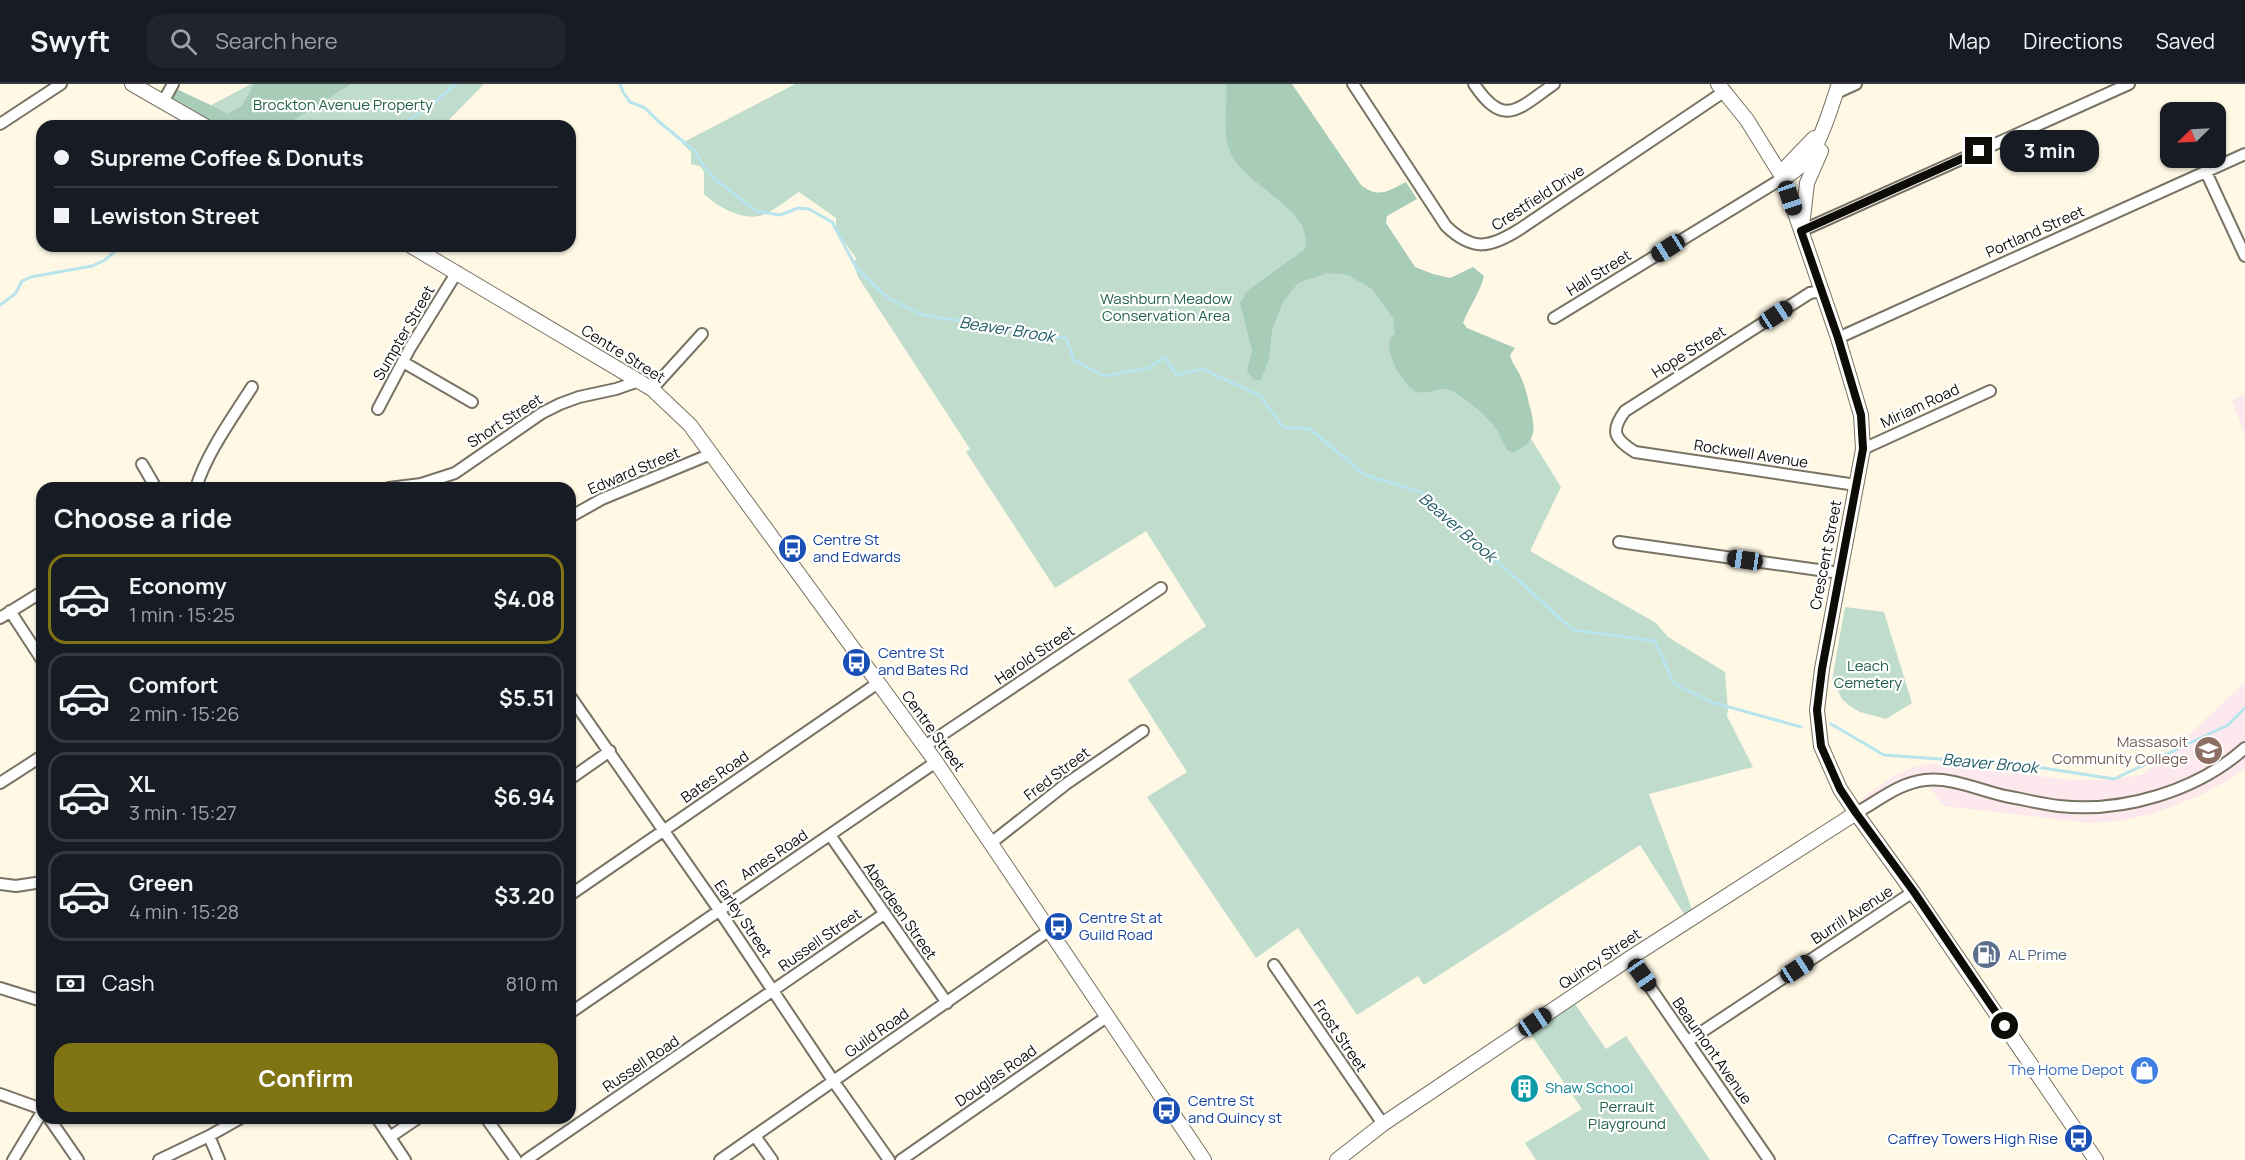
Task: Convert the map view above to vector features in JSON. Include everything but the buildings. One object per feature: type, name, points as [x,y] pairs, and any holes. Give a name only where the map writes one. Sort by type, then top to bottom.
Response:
[{"type":"main road","points":[[132,84],[194,120]]},
{"type":"main road","name":"Crescent Street","points":[[1721,88],[1757,134],[1783,178],[1838,338],[1861,415],[1863,449],[1822,669],[1817,710],[1821,746],[1831,772],[1856,813],[1914,892],[2096,1160]]},
{"type":"main road","points":[[1783,178],[1806,161],[1817,146],[1837,88]]},
{"type":"main road","points":[[1801,231],[1806,190],[1825,140],[1825,122]]},
{"type":"main road","name":"Centre Street","points":[[421,252],[652,389],[690,425],[925,746],[1204,1160]]},
{"type":"main road","name":"Quincy Street","points":[[1337,1160],[1383,1124],[1630,958],[1856,813]]},
{"type":"street","points":[[0,124],[62,84]]},
{"type":"street","points":[[163,102],[173,84]]},
{"type":"street","name":"Crestfield Drive","points":[[1353,84],[1446,226],[1464,240],[1483,245],[1495,244],[1520,230],[1721,88]]},
{"type":"street","points":[[1474,84],[1485,102],[1501,111],[1518,108],[1554,84]]},
{"type":"street","points":[[1837,88],[1856,84]]},
{"type":"street","points":[[1801,231],[2128,84]]},
{"type":"street","name":"Portland Street","points":[[1838,338],[2245,154]]},
{"type":"street","points":[[2206,172],[2245,256]]},
{"type":"street","name":"Hall Street","points":[[1554,318],[1783,178]]},
{"type":"street","name":"Sumpter Street","points":[[378,409],[456,272]]},
{"type":"street","name":"Hope Street","points":[[1642,453],[1635,452],[1621,443],[1616,433],[1616,423],[1625,411],[1810,293],[1822,291]]},
{"type":"street","points":[[652,389],[702,334]]},
{"type":"street","points":[[403,362],[472,402]]},
{"type":"street","name":"Short Street","points":[[427,482],[455,473],[543,413],[560,404],[579,396],[616,389],[639,381]]},
{"type":"street","points":[[198,482],[218,442],[252,387]]},
{"type":"street","name":"Miriam Road","points":[[1863,449],[1990,391]]},
{"type":"street","name":"Rockwell Avenue","points":[[1642,453],[1857,485]]},
{"type":"street","name":"Edward Street","points":[[576,514],[602,499],[711,454]]},
{"type":"street","points":[[142,464],[152,482]]},
{"type":"street","points":[[1619,542],[1840,573]]},
{"type":"street","name":"Harold Street","points":[[925,746],[1161,588]]},
{"type":"street","points":[[0,618],[36,596]]},
{"type":"street","points":[[10,611],[36,651]]},
{"type":"street","name":"Bates Road","points":[[576,891],[878,683]]},
{"type":"street","name":"Earley Street","points":[[576,704],[888,1160]]},
{"type":"street","name":"Fred Street","points":[[991,843],[1066,784],[1143,731]]},
{"type":"street","points":[[1856,813],[1899,788],[1914,781],[1928,779],[1947,781],[1996,794],[2059,806],[2085,807],[2128,803],[2170,791],[2196,780],[2223,765],[2245,748]]},
{"type":"street","points":[[576,775],[610,751]]},
{"type":"street","points":[[2,778],[36,759]]},
{"type":"street","name":"Ames Road","points":[[576,1009],[936,762]]},
{"type":"street","name":"Aberdeen Street","points":[[830,836],[946,1003]]},
{"type":"street","points":[[0,884],[16,886],[36,883]]},
{"type":"street","name":"Burrill Avenue","points":[[1688,1041],[1914,892]]},
{"type":"street","name":"Russell Street","points":[[773,992],[884,914]]},
{"type":"street","name":"Guild Road","points":[[720,1160],[1050,930]]},
{"type":"street","name":"Beaumont Avenue","points":[[1630,958],[1769,1160]]},
{"type":"street","name":"Frost Street","points":[[1274,965],[1383,1124]]},
{"type":"street","points":[[0,988],[36,999]]},
{"type":"street","name":"Russell Road","points":[[526,1160],[773,992]]},
{"type":"street","name":"Douglas Road","points":[[901,1160],[1108,1016]]},
{"type":"street","points":[[0,1094],[36,1108]]},
{"type":"street","points":[[13,1160],[36,1120]]},
{"type":"street","points":[[53,1124],[78,1160]]},
{"type":"street","points":[[159,1160],[230,1124]]},
{"type":"street","points":[[381,1124],[405,1160]]},
{"type":"street","points":[[390,1137],[409,1124]]},
{"type":"street","points":[[490,1124],[516,1160]]},
{"type":"street","points":[[209,1136],[219,1160]]},
{"type":"street","points":[[755,1136],[772,1160]]},
{"type":"shaded area","points":[[2245,394],[2245,435],[2232,400]]},
{"type":"shaded area","name":"Massasoit Community College","points":[[2245,682],[2245,768],[2199,796],[2152,814],[2119,821],[2089,823],[1944,806],[1927,784],[1917,785],[1891,797],[1871,812],[1862,798],[1894,776],[1914,767],[1928,764],[2073,780],[2107,780],[2141,775],[2171,755],[2176,747]]},
{"type":"green space","name":"Brockton Avenue Property","points":[[251,84],[484,84],[449,120],[218,120],[202,110]]},
{"type":"green space","points":[[254,84],[351,84],[294,120],[210,120],[172,98],[177,89],[227,114],[242,106]]},
{"type":"green space","name":"Washburn Meadow Conservation Area","points":[[795,84],[1287,84],[1515,413],[1561,487],[1530,551],[1656,623],[1668,637],[1725,672],[1727,716],[1753,767],[1649,794],[1692,909],[1684,914],[1640,845],[1424,985],[1418,976],[1357,1015],[1298,928],[1256,958],[1147,797],[1187,772],[1128,680],[1206,626],[1146,531],[1055,588],[966,452],[970,449],[858,277],[854,266],[856,258],[836,230],[836,218],[799,192],[768,213],[752,217],[729,211],[704,194],[704,172],[700,166],[691,164],[691,152],[682,143]]},
{"type":"green space","points":[[1226,84],[1292,84],[1361,185],[1378,193],[1389,191],[1406,182],[1417,199],[1387,216],[1386,223],[1415,267],[1450,278],[1473,267],[1484,276],[1463,323],[1467,328],[1515,348],[1510,355],[1525,388],[1533,426],[1532,436],[1526,445],[1513,453],[1507,450],[1499,433],[1484,415],[1456,393],[1442,389],[1422,393],[1408,385],[1399,372],[1390,351],[1389,345],[1395,333],[1393,318],[1372,289],[1348,275],[1328,273],[1298,283],[1283,302],[1272,330],[1269,359],[1261,380],[1254,380],[1247,371],[1252,351],[1240,303],[1247,291],[1305,249],[1305,234],[1299,221],[1288,208],[1248,175],[1236,162],[1229,149],[1226,133]]},
{"type":"green space","name":"Leach Cemetery","points":[[1845,607],[1884,612],[1912,703],[1886,719],[1860,712],[1851,707],[1842,699],[1832,680]]},
{"type":"green space","name":"Perrault Playground","points":[[1575,1004],[1606,1049],[1626,1036],[1710,1160],[1536,1160],[1525,1143],[1582,1109],[1530,1033]]},
{"type":"waterway","name":"Beaver Brook","points":[[409,120],[456,84]]},
{"type":"waterway","name":"Beaver Brook","points":[[620,84],[630,102],[645,108],[696,152],[702,164],[715,179],[756,211],[780,215],[798,208],[809,209],[832,222],[857,269],[887,297],[923,315],[1066,338],[1074,360],[1104,376],[1149,368],[1164,357],[1177,375],[1203,369],[1260,396],[1283,427],[1310,429],[1365,475],[1421,492],[1573,630],[1655,641],[1674,684],[1711,702],[1801,727]]},
{"type":"waterway","name":"Beaver Brook","points":[[0,305],[15,294],[22,281],[31,277],[92,266],[105,260],[114,252]]},
{"type":"waterway","name":"Beaver Brook","points":[[1831,724],[1884,755],[2024,765],[2114,779],[2228,725],[2245,708]]},
{"type":"place","name":"Centre St and Edwards","points":[[792,549]]},
{"type":"place","name":"Centre St and Bates Rd","points":[[857,662]]},
{"type":"place","name":"Massasoit Community College","points":[[2209,751]]},
{"type":"place","name":"Centre St at Guild Road","points":[[1058,927]]},
{"type":"place","name":"AL Prime","points":[[1987,955]]},
{"type":"place","name":"The Home Depot","points":[[2145,1070]]},
{"type":"place","name":"Shaw School","points":[[1524,1088]]},
{"type":"place","name":"Centre St and Quincy st","points":[[1167,1110]]},
{"type":"place","name":"Caffrey Towers High Rise","points":[[2079,1139]]},
{"type":"route","points":[[1979,151],[1801,231],[1838,338],[1861,415],[1863,449],[1822,669],[1817,710],[1821,746],[1840,789],[1885,855],[1914,892],[2005,1026]]}]
